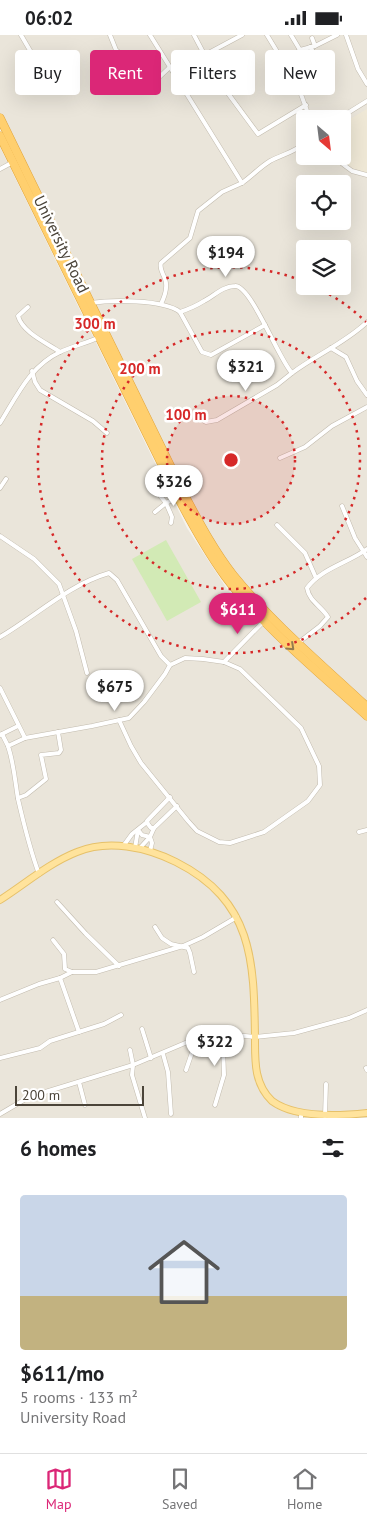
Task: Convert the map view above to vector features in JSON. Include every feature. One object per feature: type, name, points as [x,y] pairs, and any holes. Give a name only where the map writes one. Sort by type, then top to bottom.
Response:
[{"type":"highway","name":"University Road","points":[[0,118],[91,303],[103,337],[196,532],[226,577],[265,620],[367,707]]},
{"type":"highway","name":"University Road","points":[[0,136],[82,304],[103,337],[202,529],[238,581],[298,643],[316,665],[367,716]]},
{"type":"main road","points":[[0,900],[78,851],[97,846],[124,845],[137,848],[166,857],[204,877],[218,891],[237,917],[245,934],[251,957],[256,1074],[266,1094],[274,1103],[301,1117],[334,1117],[367,1113]]},
{"type":"street","points":[[21,35],[30,50]]},
{"type":"street","points":[[110,35],[116,50]]},
{"type":"street","points":[[150,35],[170,67],[161,75]]},
{"type":"street","points":[[194,35],[202,50]]},
{"type":"street","points":[[212,50],[242,35]]},
{"type":"street","points":[[267,35],[277,50]]},
{"type":"street","points":[[291,35],[300,50],[313,47],[336,35]]},
{"type":"street","points":[[346,35],[358,69],[367,84]]},
{"type":"street","points":[[312,38],[314,50]]},
{"type":"street","points":[[187,95],[242,183]]},
{"type":"street","points":[[229,95],[258,134],[306,105]]},
{"type":"street","points":[[302,95],[307,110]]},
{"type":"street","points":[[351,111],[367,101]]},
{"type":"street","points":[[161,304],[167,284],[160,266],[161,263],[190,238],[198,211],[222,192],[242,183],[272,160],[296,150]]},
{"type":"street","points":[[0,169],[13,162]]},
{"type":"street","points":[[344,165],[352,171],[367,175]]},
{"type":"street","points":[[180,312],[207,300],[224,289],[236,285],[242,288],[274,339],[278,354],[286,368],[292,373]]},
{"type":"street","points":[[82,304],[105,301],[161,304],[173,307],[180,312],[202,352],[211,355],[265,325]]},
{"type":"street","points":[[28,307],[18,315],[20,321],[29,331],[60,352]]},
{"type":"street","points":[[199,418],[206,423],[218,420],[268,390],[309,360],[331,348],[367,322]]},
{"type":"street","points":[[0,423],[32,371],[44,361],[60,352],[103,337]]},
{"type":"street","points":[[331,348],[346,357],[357,381],[367,395]]},
{"type":"street","points":[[32,371],[35,382],[40,390],[93,421],[107,433]]},
{"type":"street","points":[[280,458],[305,447],[332,425],[367,407]]},
{"type":"street","points":[[0,488],[6,479]]},
{"type":"street","points":[[161,497],[172,517],[171,523]]},
{"type":"street","points":[[155,512],[166,503],[178,497]]},
{"type":"street","points":[[342,507],[366,554]]},
{"type":"street","points":[[277,525],[305,553],[316,578]]},
{"type":"street","points":[[0,536],[34,559],[59,584],[76,631],[87,673]]},
{"type":"street","points":[[366,554],[367,549]]},
{"type":"street","points":[[298,643],[320,626],[328,617],[308,594],[306,588],[316,578],[366,554]]},
{"type":"street","points":[[0,637],[86,581],[110,573],[117,580],[161,655],[170,665]]},
{"type":"street","points":[[224,662],[265,620]]},
{"type":"street","points":[[8,747],[24,738],[129,717],[136,713],[170,665],[184,658],[203,659],[224,662],[240,669],[300,728],[319,766],[320,785],[308,801],[264,832],[230,843],[219,842],[196,831],[141,763],[119,720]]},
{"type":"street","points":[[1,691],[24,738]]},
{"type":"street","points":[[18,726],[1,735],[13,761],[18,798],[30,849],[39,874]]},
{"type":"street","points":[[18,798],[26,795],[46,779],[40,755],[59,753],[61,750],[58,732]]},
{"type":"street","points":[[124,845],[132,834],[147,823],[170,797]]},
{"type":"street","points":[[137,848],[150,837],[154,828],[177,806]]},
{"type":"street","points":[[147,823],[151,828],[154,828]]},
{"type":"street","points":[[138,830],[142,835],[150,837]]},
{"type":"street","points":[[137,848],[138,830]]},
{"type":"street","points":[[359,833],[367,830]]},
{"type":"street","points":[[150,837],[152,843],[150,852]]},
{"type":"street","points":[[58,902],[86,934],[119,966]]},
{"type":"street","points":[[53,940],[64,953],[65,969],[72,972],[96,972],[183,946],[203,937],[237,917]]},
{"type":"street","points":[[155,927],[170,944],[188,948],[194,972]]},
{"type":"street","points":[[0,1000],[72,972]]},
{"type":"street","points":[[60,978],[79,1032]]},
{"type":"street","points":[[0,1114],[28,1097],[133,1065],[215,1033],[255,1037],[294,1033],[349,1018],[367,1010]]},
{"type":"street","points":[[0,1058],[40,1048],[50,1041],[104,1024],[121,1015]]},
{"type":"street","points":[[142,1029],[151,1058]]},
{"type":"street","points":[[215,1105],[224,1075],[223,1046],[227,1033]]},
{"type":"street","points":[[186,1070],[197,1039]]},
{"type":"street","points":[[130,1050],[133,1065],[132,1075],[145,1118]]},
{"type":"street","points":[[163,1054],[168,1072],[172,1113]]},
{"type":"street","points":[[79,1082],[84,1105]]},
{"type":"street","points":[[325,1116],[326,1084]]},
{"type":"shaded area","points":[[0,35],[367,35],[367,703],[270,614],[229,567],[193,508],[0,115]]},
{"type":"shaded area","points":[[367,109],[367,175],[347,165],[351,165],[351,118]]},
{"type":"shaded area","points":[[0,147],[187,528],[227,589],[260,624],[367,720],[367,1118],[0,1118]]},
{"type":"green space","points":[[166,540],[201,602],[167,621],[132,559]]}]
